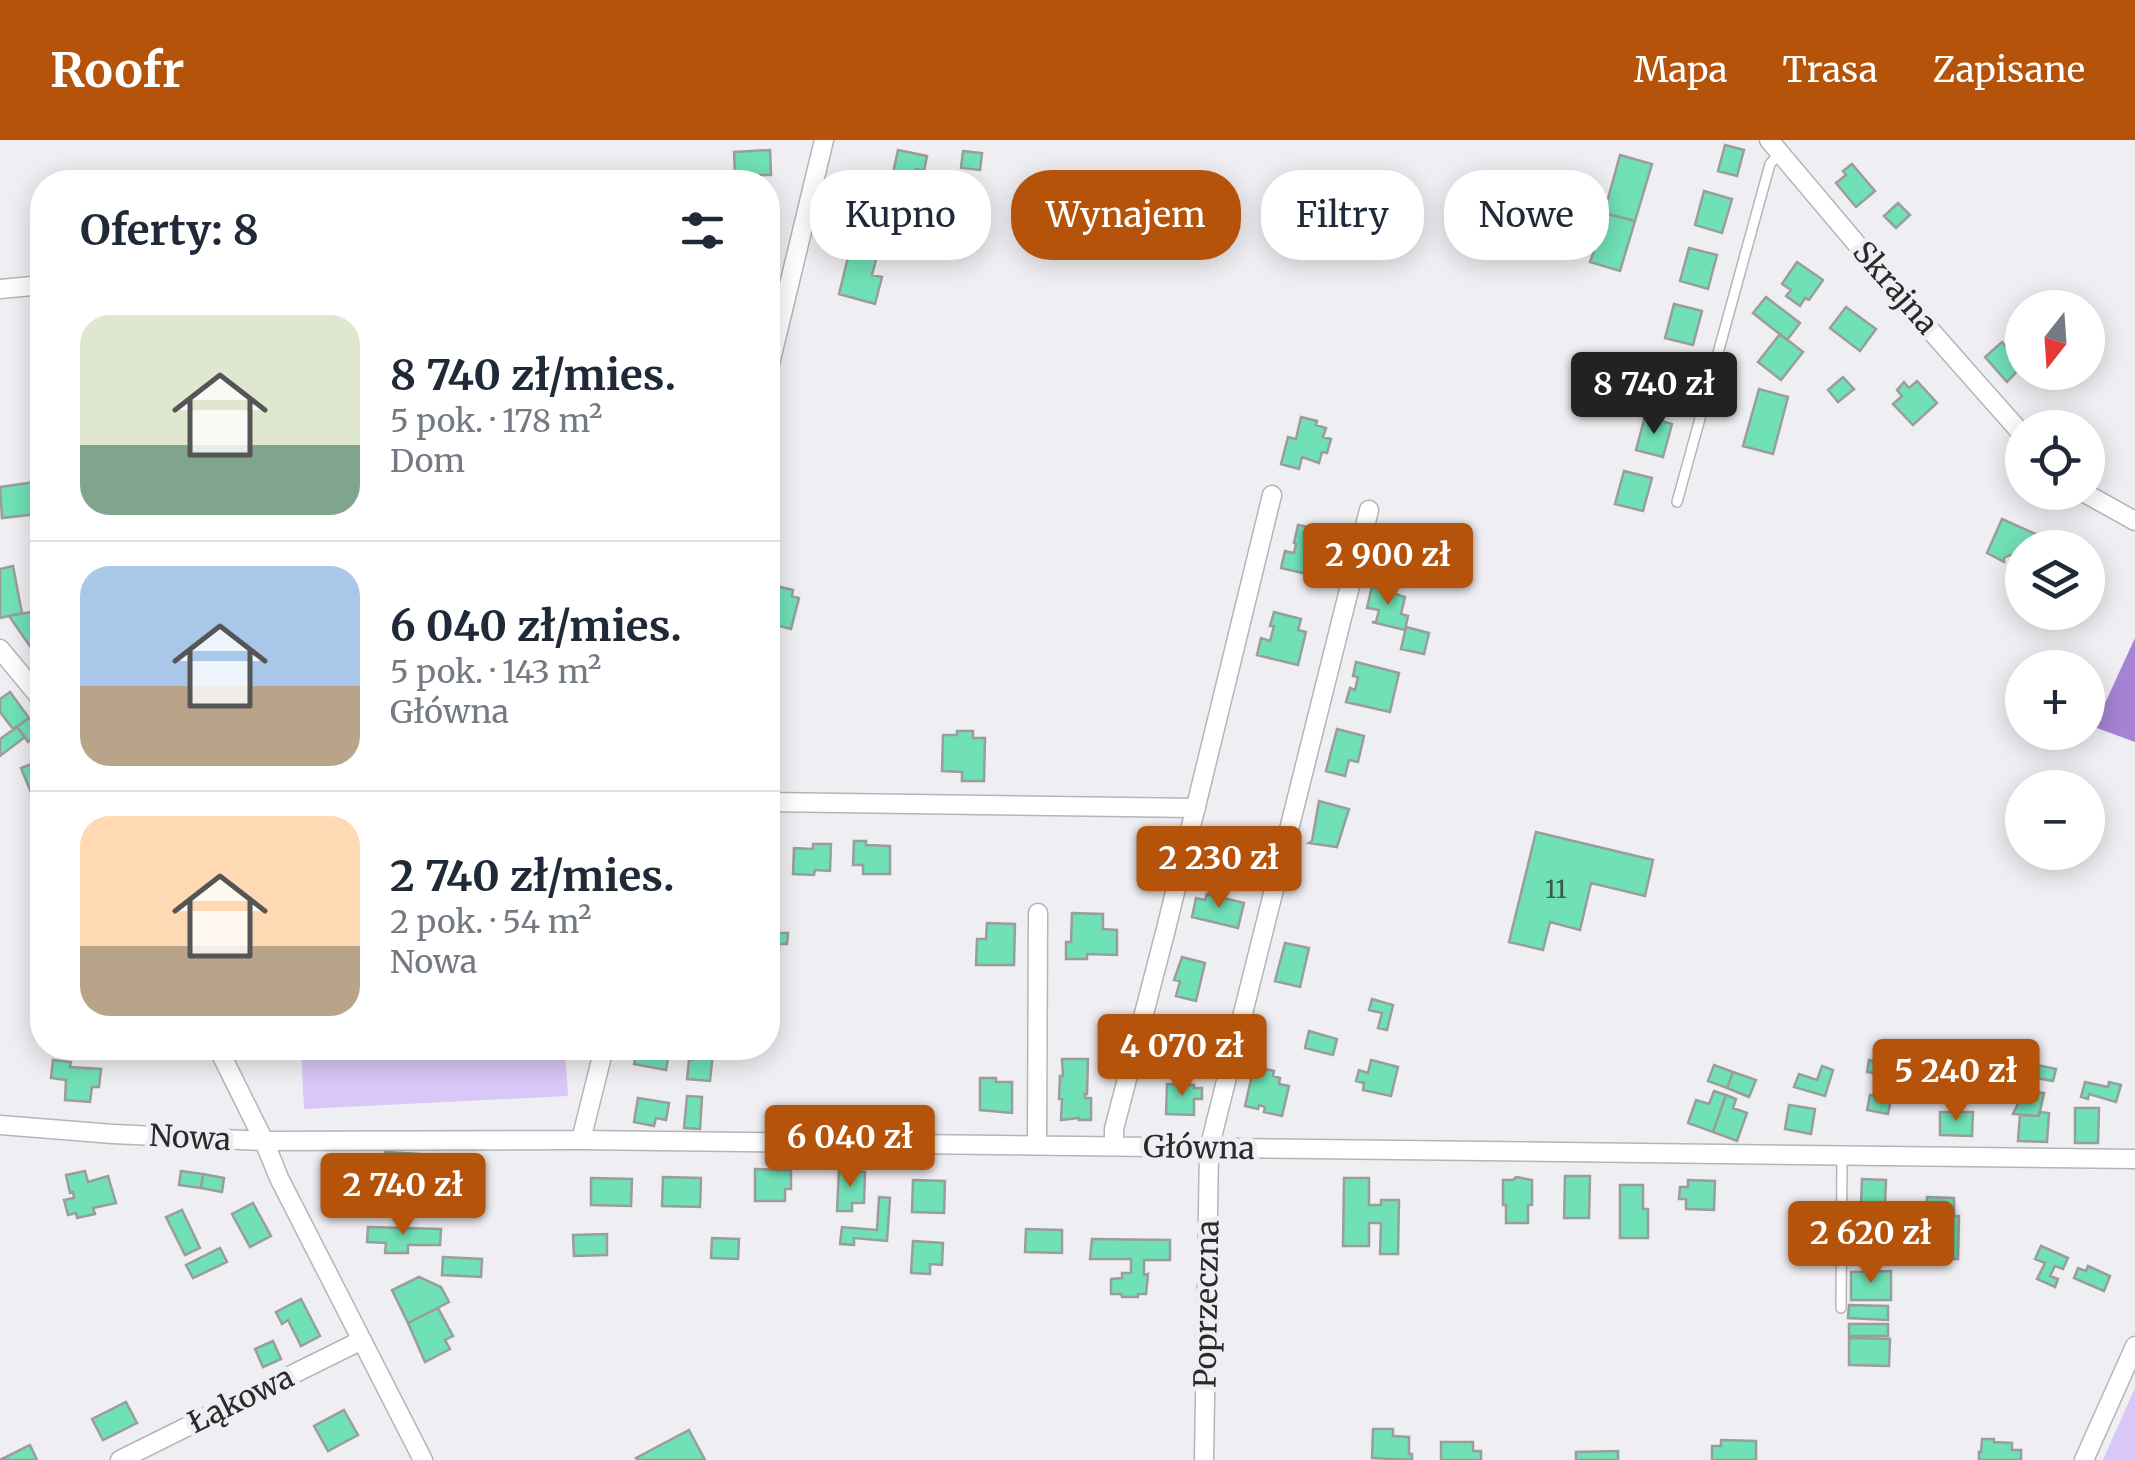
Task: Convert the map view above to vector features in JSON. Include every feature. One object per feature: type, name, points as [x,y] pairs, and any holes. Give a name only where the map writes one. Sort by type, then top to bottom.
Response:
[{"type":"street","points":[[780,322],[824,140]]},
{"type":"street","name":"Skrajna","points":[[1774,146],[2005,415]]},
{"type":"street","points":[[0,289],[30,286]]},
{"type":"street","points":[[1114,1146],[1114,1129],[1272,495]]},
{"type":"street","points":[[2105,504],[2135,521]]},
{"type":"street","name":"Poprzeczna","points":[[1204,1460],[1209,1149],[1369,510]]},
{"type":"street","points":[[0,649],[30,685]]},
{"type":"street","points":[[780,802],[1196,808]]},
{"type":"street","points":[[1037,1145],[1038,913]]},
{"type":"street","points":[[224,1060],[264,1141]]},
{"type":"street","points":[[582,1140],[601,1060]]},
{"type":"street","name":"Nowa","points":[[0,1124],[264,1141],[279,1178],[423,1460]]},
{"type":"street","name":"Główna","points":[[264,1141],[582,1140],[2135,1158]]},
{"type":"street","name":"Łąkowa","points":[[120,1460],[362,1340]]},
{"type":"street","points":[[2084,1460],[2135,1346]]},
{"type":"lane","points":[[1678,502],[1774,146]]},
{"type":"lane","points":[[1840,1308],[1842,1155]]},
{"type":"shaded area","points":[[2135,638],[2135,742],[2105,731],[2105,703]]},
{"type":"shaded area","points":[[302,1060],[566,1060],[568,1096],[304,1109]]},
{"type":"shaded area","points":[[2135,1388],[2135,1460],[2103,1460]]},
{"type":"building","points":[[1725,145],[1744,150],[1737,176],[1718,171]]},
{"type":"building","points":[[770,150],[771,170],[735,170],[734,152]]},
{"type":"building","points":[[898,150],[927,156],[924,170],[894,170]]},
{"type":"building","points":[[963,151],[982,153],[980,170],[961,168]]},
{"type":"building","points":[[1620,155],[1652,164],[1635,221],[1609,214],[1609,195]]},
{"type":"building","points":[[1852,164],[1875,191],[1856,207],[1836,183]]},
{"type":"building","points":[[1704,191],[1732,199],[1722,233],[1695,225]]},
{"type":"building","points":[[1898,203],[1910,215],[1896,228],[1884,216]]},
{"type":"building","points":[[1609,214],[1635,221],[1620,271],[1590,262],[1609,260]]},
{"type":"building","points":[[1689,248],[1717,255],[1708,289],[1680,281]]},
{"type":"building","points":[[847,260],[876,260],[872,275],[882,277],[875,304],[839,294]]},
{"type":"building","points":[[1797,262],[1823,280],[1800,306],[1786,296],[1791,290],[1782,284]]},
{"type":"building","points":[[1766,297],[1800,323],[1787,340],[1753,313]]},
{"type":"building","points":[[1674,304],[1702,311],[1693,345],[1665,338]]},
{"type":"building","points":[[1846,307],[1876,329],[1860,351],[1830,328]]},
{"type":"building","points":[[1780,334],[1803,352],[1781,380],[1758,362]]},
{"type":"building","points":[[2002,342],[2005,380],[1985,357]]},
{"type":"building","points":[[1659,360],[1687,367],[1678,401],[1650,394]]},
{"type":"building","points":[[1843,377],[1854,389],[1838,402],[1828,390]]},
{"type":"building","points":[[1917,381],[1937,403],[1913,425],[1893,404],[1902,396],[1897,390],[1904,382],[1909,388]]},
{"type":"building","points":[[1759,389],[1788,397],[1773,454],[1743,446]]},
{"type":"building","points":[[1645,416],[1672,424],[1663,457],[1636,450]]},
{"type":"building","points":[[1301,417],[1317,421],[1316,425],[1326,428],[1323,437],[1331,439],[1319,463],[1302,457],[1299,469],[1281,464],[1288,437],[1296,439]]},
{"type":"building","points":[[1624,471],[1652,478],[1643,511],[1615,504]]},
{"type":"building","points":[[30,483],[30,515],[2,518],[0,487]]},
{"type":"building","points":[[2002,519],[2026,530],[2005,530],[2004,562],[1987,553]]},
{"type":"building","points":[[1298,525],[1327,536],[1323,554],[1337,557],[1333,577],[1281,568],[1285,551],[1294,553]]},
{"type":"building","points":[[1400,532],[1425,539],[1419,577],[1387,569]]},
{"type":"building","points":[[13,566],[22,613],[0,618],[0,569]]},
{"type":"building","points":[[1372,586],[1405,597],[1401,614],[1408,616],[1405,630],[1372,622],[1376,622],[1379,610],[1367,608]]},
{"type":"building","points":[[780,587],[793,590],[792,596],[799,598],[791,629],[780,626]]},
{"type":"building","points":[[30,612],[30,646],[9,616]]},
{"type":"building","points":[[1274,612],[1301,619],[1298,630],[1306,632],[1298,665],[1257,655],[1261,638],[1270,641]]},
{"type":"building","points":[[1406,627],[1429,633],[1424,654],[1401,649]]},
{"type":"building","points":[[1356,662],[1399,673],[1390,712],[1346,702],[1350,688],[1355,690]]},
{"type":"building","points":[[10,692],[29,718],[13,729],[0,712],[0,699]]},
{"type":"building","points":[[29,718],[30,740],[28,742],[17,727]]},
{"type":"building","points":[[17,727],[25,737],[0,756],[0,739]]},
{"type":"building","points":[[1337,729],[1364,736],[1358,762],[1349,760],[1345,776],[1326,771]]},
{"type":"building","points":[[957,731],[973,731],[973,738],[985,738],[984,781],[962,781],[962,772],[942,771],[943,735],[957,735]]},
{"type":"building","points":[[30,765],[30,790],[21,768]]},
{"type":"building","points":[[1319,801],[1349,809],[1337,847],[1309,843]]},
{"type":"building","points":[[1536,832],[1653,860],[1645,896],[1591,883],[1580,930],[1550,922],[1543,950],[1509,942]]},
{"type":"building","points":[[854,841],[890,846],[890,874],[863,874],[863,865],[853,865]]},
{"type":"building","points":[[813,844],[831,844],[830,871],[793,874],[794,848],[813,849]]},
{"type":"building","points":[[1207,894],[1244,903],[1238,928],[1192,917],[1196,898],[1205,900]]},
{"type":"building","points":[[1072,913],[1103,914],[1103,929],[1117,930],[1117,955],[1087,954],[1087,959],[1066,959]]},
{"type":"building","points":[[987,923],[1015,924],[1014,965],[976,965],[977,939],[986,939]]},
{"type":"building","points":[[780,933],[788,933],[787,944],[780,944]]},
{"type":"building","points":[[1285,943],[1309,948],[1300,987],[1275,981]]},
{"type":"building","points":[[1182,957],[1205,963],[1196,1001],[1176,996],[1180,981],[1174,980]]},
{"type":"building","points":[[1372,999],[1393,1005],[1387,1030],[1378,1028],[1382,1013],[1369,1010]]},
{"type":"building","points":[[1309,1031],[1337,1039],[1333,1055],[1305,1048]]},
{"type":"building","points":[[1988,1053],[2025,1065],[2017,1082],[1982,1066]]},
{"type":"building","points":[[1062,1059],[1088,1059],[1085,1098],[1091,1098],[1091,1120],[1061,1120]]},
{"type":"building","points":[[53,1060],[71,1062],[70,1067],[101,1069],[99,1087],[92,1087],[90,1102],[65,1100],[66,1080],[51,1078]]},
{"type":"building","points":[[635,1060],[668,1060],[666,1070],[634,1064]]},
{"type":"building","points":[[689,1060],[712,1060],[710,1081],[687,1079]]},
{"type":"building","points":[[1371,1060],[1398,1067],[1391,1096],[1363,1090],[1364,1083],[1356,1081],[1359,1070],[1368,1073]]},
{"type":"building","points":[[1869,1060],[1898,1066],[1896,1077],[1867,1072]]},
{"type":"building","points":[[1714,1065],[1733,1072],[1727,1088],[1708,1081]]},
{"type":"building","points":[[2037,1065],[2056,1069],[2053,1081],[2030,1077]]},
{"type":"building","points":[[1254,1066],[1274,1071],[1273,1076],[1280,1078],[1279,1084],[1289,1086],[1282,1116],[1264,1112],[1265,1107],[1259,1105],[1258,1109],[1245,1106]]},
{"type":"building","points":[[1822,1066],[1833,1070],[1825,1096],[1794,1087],[1799,1074],[1817,1080]]},
{"type":"building","points":[[1733,1072],[1756,1080],[1749,1097],[1727,1088]]},
{"type":"building","points":[[980,1078],[1012,1082],[1012,1113],[980,1110]]},
{"type":"building","points":[[2085,1082],[2108,1087],[2109,1082],[2121,1085],[2116,1102],[2089,1094],[2088,1099],[2081,1097]]},
{"type":"building","points":[[1167,1084],[1202,1088],[1202,1099],[1194,1099],[1194,1115],[1166,1114]]},
{"type":"building","points":[[1714,1091],[1726,1095],[1713,1132],[1688,1123],[1696,1100],[1709,1104]]},
{"type":"building","points":[[1878,1091],[1892,1094],[1888,1114],[1867,1110],[1870,1095],[1877,1096]]},
{"type":"building","points":[[2024,1091],[2044,1093],[2039,1116],[2013,1114]]},
{"type":"building","points":[[1726,1095],[1736,1099],[1733,1108],[1747,1113],[1737,1141],[1713,1132]]},
{"type":"building","points":[[687,1096],[702,1097],[700,1129],[684,1128]]},
{"type":"building","points":[[638,1098],[669,1103],[666,1120],[656,1118],[654,1126],[634,1122]]},
{"type":"building","points":[[1789,1105],[1815,1109],[1811,1134],[1785,1129]]},
{"type":"building","points":[[2075,1108],[2099,1108],[2098,1143],[2075,1143]]},
{"type":"building","points":[[1940,1112],[1973,1112],[1972,1136],[1940,1135]]},
{"type":"building","points":[[2039,1112],[2049,1113],[2047,1142],[2018,1141],[2020,1115],[2039,1116]]},
{"type":"building","points":[[385,1152],[419,1154],[418,1173],[399,1173],[399,1167],[385,1166]]},
{"type":"building","points":[[424,1165],[439,1165],[440,1207],[428,1207]]},
{"type":"building","points":[[755,1169],[791,1170],[791,1189],[785,1189],[785,1201],[755,1201]]},
{"type":"building","points":[[839,1170],[865,1172],[864,1203],[852,1203],[852,1211],[837,1211]]},
{"type":"building","points":[[85,1171],[88,1182],[108,1176],[116,1203],[93,1208],[95,1214],[77,1218],[76,1213],[68,1215],[64,1200],[74,1198],[66,1175]]},
{"type":"building","points":[[181,1171],[203,1174],[201,1188],[179,1185]]},
{"type":"building","points":[[203,1174],[224,1178],[222,1192],[201,1188]]},
{"type":"building","points":[[355,1174],[359,1182],[368,1177],[372,1184],[364,1188],[371,1202],[347,1215],[332,1186]]},
{"type":"building","points":[[1565,1176],[1590,1176],[1589,1218],[1564,1218]]},
{"type":"building","points":[[663,1177],[701,1178],[700,1207],[662,1206]]},
{"type":"building","points":[[591,1178],[632,1179],[631,1206],[591,1205]]},
{"type":"building","points":[[1344,1178],[1369,1178],[1369,1205],[1399,1200],[1398,1254],[1380,1254],[1381,1223],[1369,1223],[1369,1246],[1343,1246]]},
{"type":"building","points":[[1862,1179],[1886,1180],[1885,1206],[1861,1205]]},
{"type":"building","points":[[913,1180],[945,1181],[944,1213],[912,1212]]},
{"type":"building","points":[[1503,1180],[1532,1180],[1528,1223],[1506,1223]]},
{"type":"building","points":[[1688,1180],[1715,1181],[1714,1210],[1686,1209],[1686,1199],[1679,1199],[1680,1187],[1688,1187]]},
{"type":"building","points":[[1620,1185],[1643,1185],[1648,1238],[1620,1238]]},
{"type":"building","points":[[879,1197],[890,1198],[887,1241],[854,1238],[854,1245],[840,1244],[842,1227],[877,1230]]},
{"type":"building","points":[[1927,1197],[1954,1198],[1954,1216],[1959,1216],[1958,1259],[1920,1258],[1921,1217],[1926,1217]]},
{"type":"building","points":[[253,1203],[271,1236],[250,1247],[232,1214]]},
{"type":"building","points":[[182,1210],[200,1248],[185,1255],[166,1217]]},
{"type":"building","points":[[368,1227],[441,1229],[440,1245],[408,1245],[408,1253],[385,1253],[386,1243],[367,1242]]},
{"type":"building","points":[[1026,1229],[1062,1230],[1062,1253],[1025,1252]]},
{"type":"building","points":[[607,1234],[607,1255],[574,1256],[573,1235]]},
{"type":"building","points":[[712,1238],[739,1239],[738,1259],[711,1258]]},
{"type":"building","points":[[1092,1239],[1170,1240],[1170,1260],[1144,1260],[1144,1275],[1148,1274],[1146,1294],[1122,1297],[1111,1294],[1111,1279],[1131,1273],[1131,1259],[1090,1259]]},
{"type":"building","points":[[913,1241],[943,1243],[942,1265],[930,1264],[930,1274],[911,1273]]},
{"type":"building","points":[[2041,1246],[2068,1258],[2063,1269],[2055,1266],[2050,1276],[2058,1279],[2055,1287],[2037,1279],[2045,1263],[2035,1259]]},
{"type":"building","points":[[220,1248],[227,1262],[193,1278],[186,1265]]},
{"type":"building","points":[[443,1257],[482,1259],[481,1277],[442,1275]]},
{"type":"building","points":[[2088,1266],[2110,1276],[2104,1291],[2074,1278],[2078,1268],[2086,1271]]},
{"type":"building","points":[[1891,1271],[1891,1300],[1851,1300],[1851,1272]]},
{"type":"building","points":[[419,1277],[441,1287],[449,1302],[408,1323],[392,1290]]},
{"type":"building","points":[[301,1299],[320,1336],[301,1346],[288,1320],[282,1324],[276,1312]]},
{"type":"building","points":[[1849,1305],[1888,1306],[1888,1320],[1848,1318]]},
{"type":"building","points":[[438,1308],[453,1336],[445,1340],[450,1349],[425,1362],[408,1323]]},
{"type":"building","points":[[1849,1324],[1888,1324],[1888,1336],[1849,1336]]},
{"type":"building","points":[[1849,1338],[1890,1339],[1889,1366],[1849,1365]]},
{"type":"building","points":[[273,1341],[281,1359],[263,1367],[255,1349]]},
{"type":"building","points":[[126,1402],[137,1423],[103,1440],[92,1419]]},
{"type":"building","points":[[344,1410],[358,1435],[328,1451],[314,1426]]},
{"type":"building","points":[[1373,1429],[1393,1429],[1393,1436],[1409,1437],[1412,1460],[1372,1458]]},
{"type":"building","points":[[689,1430],[705,1460],[636,1458]]},
{"type":"building","points":[[1982,1439],[2012,1443],[2012,1450],[2021,1450],[2021,1460],[1979,1460]]},
{"type":"building","points":[[1721,1440],[1756,1441],[1756,1460],[1712,1460],[1712,1446],[1721,1446]]},
{"type":"building","points":[[1441,1442],[1473,1442],[1473,1451],[1481,1451],[1481,1460],[1441,1460]]},
{"type":"building","points":[[30,1445],[37,1460],[0,1460]]},
{"type":"building","points":[[1618,1451],[1618,1460],[1576,1460],[1576,1452]]}]
